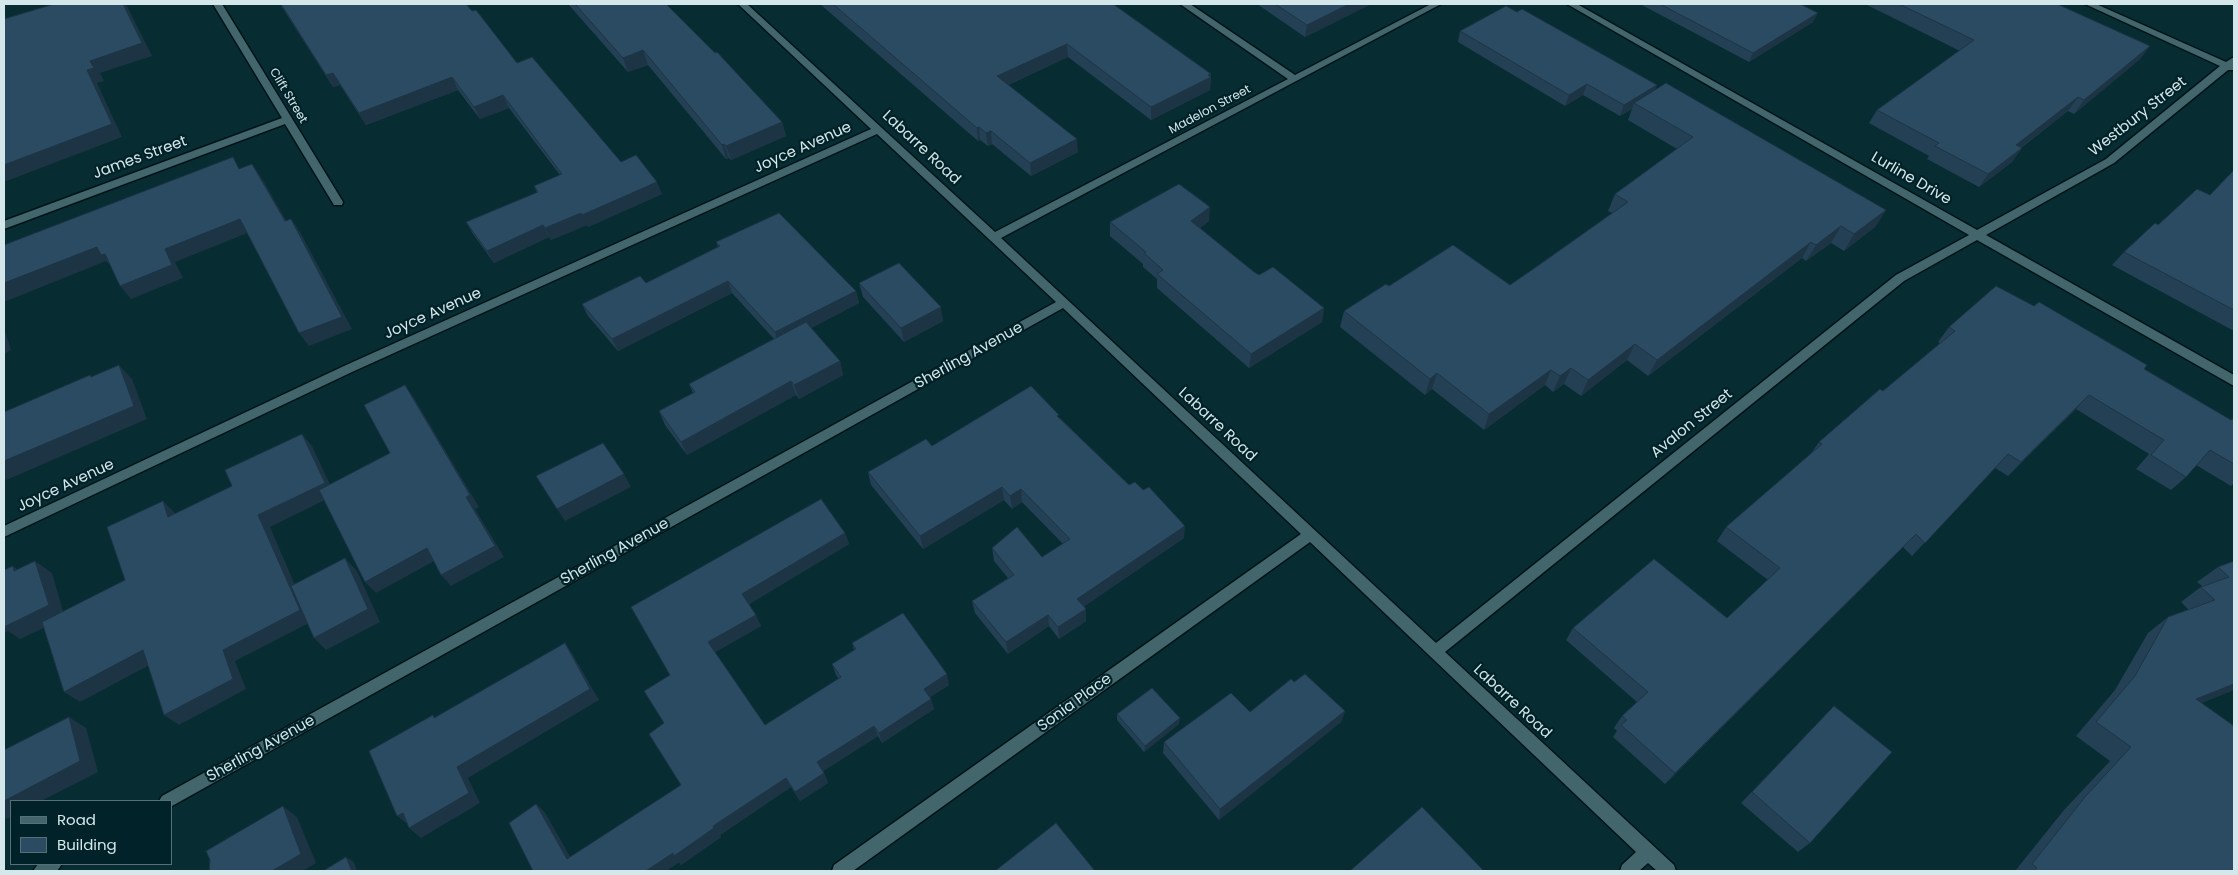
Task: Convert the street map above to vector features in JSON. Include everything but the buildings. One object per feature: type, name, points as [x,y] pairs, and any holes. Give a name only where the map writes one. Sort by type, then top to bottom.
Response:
[{"type":"street","name":"Clift Street","points":[[217,4],[338,202]]},
{"type":"street","name":"Labarre Road","points":[[742,4],[994,237],[1063,304],[1668,871]]},
{"type":"street","points":[[1184,4],[1295,79]]},
{"type":"street","name":"Madelon Street","points":[[994,237],[1437,4]]},
{"type":"street","name":"Lurline Drive","points":[[1572,4],[2234,381]]},
{"type":"street","points":[[2088,4],[2232,65]]},
{"type":"street","name":"Westbury Street","points":[[1978,234],[2110,161],[2232,65]]},
{"type":"street","name":"James Street","points":[[4,225],[288,120]]},
{"type":"street","name":"Joyce Avenue","points":[[4,532],[348,369],[878,130]]},
{"type":"street","name":"Avalon Street","points":[[1435,652],[1900,278],[1978,234]]},
{"type":"street","name":"Sherling Avenue","points":[[169,800],[1063,304]]},
{"type":"street","name":"Sonia Place","points":[[840,871],[1310,535]]},
{"type":"street","points":[[1628,871],[1648,852]]},
{"type":"street","points":[[41,871],[52,865]]}]
